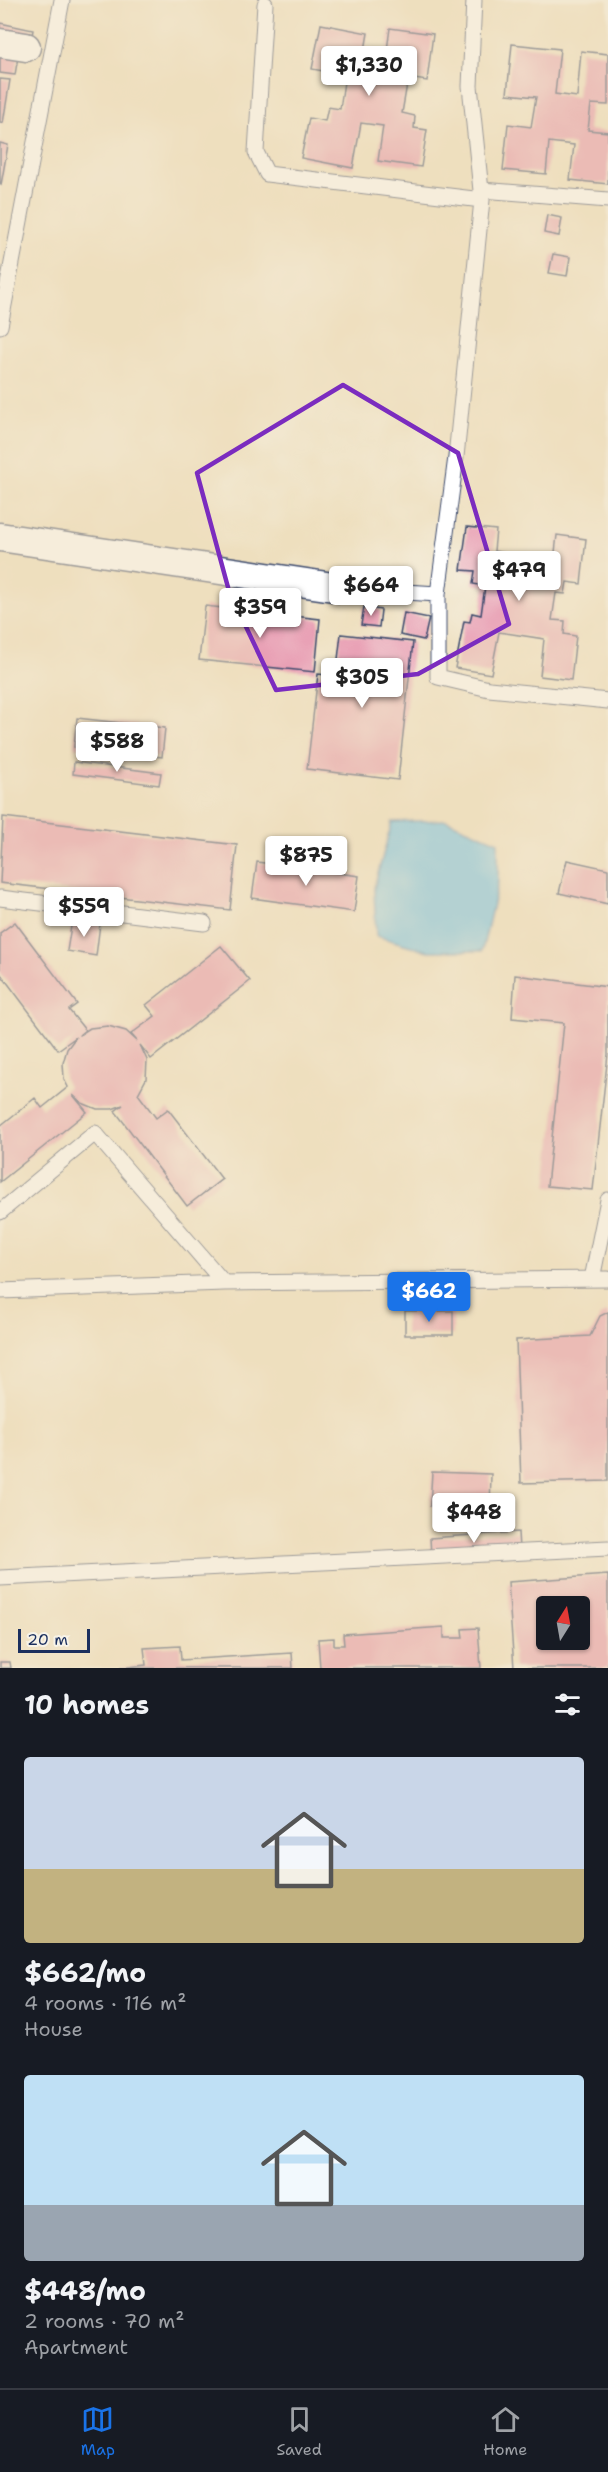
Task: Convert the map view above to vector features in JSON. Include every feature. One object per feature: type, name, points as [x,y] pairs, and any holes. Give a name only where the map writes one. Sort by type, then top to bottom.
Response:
[{"type":"street","points":[[0,537],[340,588]]},
{"type":"lane","points":[[0,326],[62,0]]},
{"type":"lane","points":[[474,0],[470,86],[481,195],[456,457],[438,594],[438,677],[489,689],[608,701]]},
{"type":"lane","points":[[264,4],[256,152],[267,174],[481,195],[608,200]]},
{"type":"lane","points":[[340,588],[438,594]]},
{"type":"lane","points":[[0,898],[204,922]]},
{"type":"lane","points":[[0,1212],[95,1133],[224,1283]]},
{"type":"lane","points":[[592,1279],[608,1200]]},
{"type":"lane","points":[[0,1291],[224,1283],[608,1279]]},
{"type":"lane","points":[[0,1578],[608,1548]]},
{"type":"highlighted area","points":[[343,385],[458,453],[509,624],[418,674],[276,690],[229,591],[197,473]]},
{"type":"water","points":[[446,820],[498,842],[498,882],[482,951],[428,951],[376,936],[374,888],[392,822]]},
{"type":"building","points":[[0,23],[33,30],[30,46],[0,40]]},
{"type":"building","points":[[321,24],[368,33],[362,68],[384,72],[390,28],[433,34],[427,81],[408,78],[402,113],[415,116],[414,128],[427,130],[421,167],[378,161],[383,126],[361,123],[353,168],[301,158],[309,118],[325,121],[328,107],[340,109],[345,75],[312,69]]},
{"type":"building","points":[[512,44],[560,49],[555,94],[577,97],[581,51],[608,54],[608,105],[591,104],[588,130],[608,132],[608,184],[570,180],[574,145],[549,142],[546,174],[503,170],[508,124],[531,127],[536,97],[507,94]]},
{"type":"building","points":[[0,47],[19,50],[15,75],[0,73]]},
{"type":"building","points":[[0,79],[10,80],[3,123],[0,122]]},
{"type":"building","points":[[0,143],[8,145],[1,185],[0,184]]},
{"type":"building","points":[[547,215],[562,218],[559,236],[544,233]]},
{"type":"building","points":[[553,254],[570,257],[567,276],[549,273]]},
{"type":"building","points":[[467,527],[496,530],[494,551],[554,561],[557,535],[586,539],[581,584],[567,582],[565,594],[556,593],[552,620],[565,621],[564,634],[576,636],[571,680],[540,676],[544,639],[499,632],[491,674],[455,668],[464,621],[470,622],[472,613],[481,615],[485,586],[473,584],[475,571],[461,570]]},
{"type":"building","points":[[205,606],[320,619],[315,672],[199,660]]},
{"type":"building","points":[[364,607],[381,610],[379,627],[361,625]]},
{"type":"building","points":[[404,613],[429,618],[424,640],[400,635]]},
{"type":"building","points":[[341,634],[413,642],[398,780],[307,769],[318,674],[336,676]]},
{"type":"building","points":[[77,718],[165,728],[162,757],[74,747]]},
{"type":"building","points":[[74,762],[161,773],[159,785],[73,774]]},
{"type":"building","points":[[3,817],[237,845],[230,910],[0,883]]},
{"type":"building","points":[[567,860],[608,869],[608,904],[559,893]]},
{"type":"building","points":[[257,862],[359,876],[354,912],[252,898]]},
{"type":"building","points":[[72,920],[100,924],[96,956],[67,951]]},
{"type":"building","points":[[15,922],[77,1004],[69,1010],[85,1030],[79,1035],[90,1028],[108,1026],[126,1031],[137,1041],[131,1034],[155,1016],[146,1005],[221,946],[250,981],[151,1059],[140,1045],[147,1060],[146,1079],[138,1094],[156,1118],[168,1109],[222,1179],[187,1206],[115,1111],[123,1105],[112,1109],[97,1109],[82,1103],[73,1095],[87,1112],[0,1182],[0,1126],[35,1098],[42,1108],[68,1087],[64,1079],[63,1063],[67,1049],[76,1037],[58,1050],[0,973],[0,933]]},
{"type":"building","points":[[515,975],[608,987],[608,1054],[593,1190],[547,1186],[564,1023],[512,1018]]},
{"type":"building","points":[[405,1311],[453,1311],[453,1335],[405,1335]]},
{"type":"building","points":[[608,1312],[608,1481],[521,1483],[516,1340],[590,1336],[600,1316]]},
{"type":"building","points":[[432,1472],[491,1474],[490,1509],[430,1506]]},
{"type":"building","points":[[518,1532],[519,1549],[431,1555],[430,1538]]},
{"type":"building","points":[[608,1575],[608,1668],[514,1668],[508,1582]]},
{"type":"building","points":[[444,1627],[444,1638],[463,1638],[462,1629],[478,1628],[481,1668],[320,1668],[318,1639],[334,1638],[334,1645],[344,1645],[343,1634]]},
{"type":"building","points":[[180,1646],[181,1660],[292,1653],[293,1668],[119,1668],[146,1665],[144,1648]]},
{"type":"building","points":[[0,1662],[10,1662],[11,1668],[0,1668]]}]
